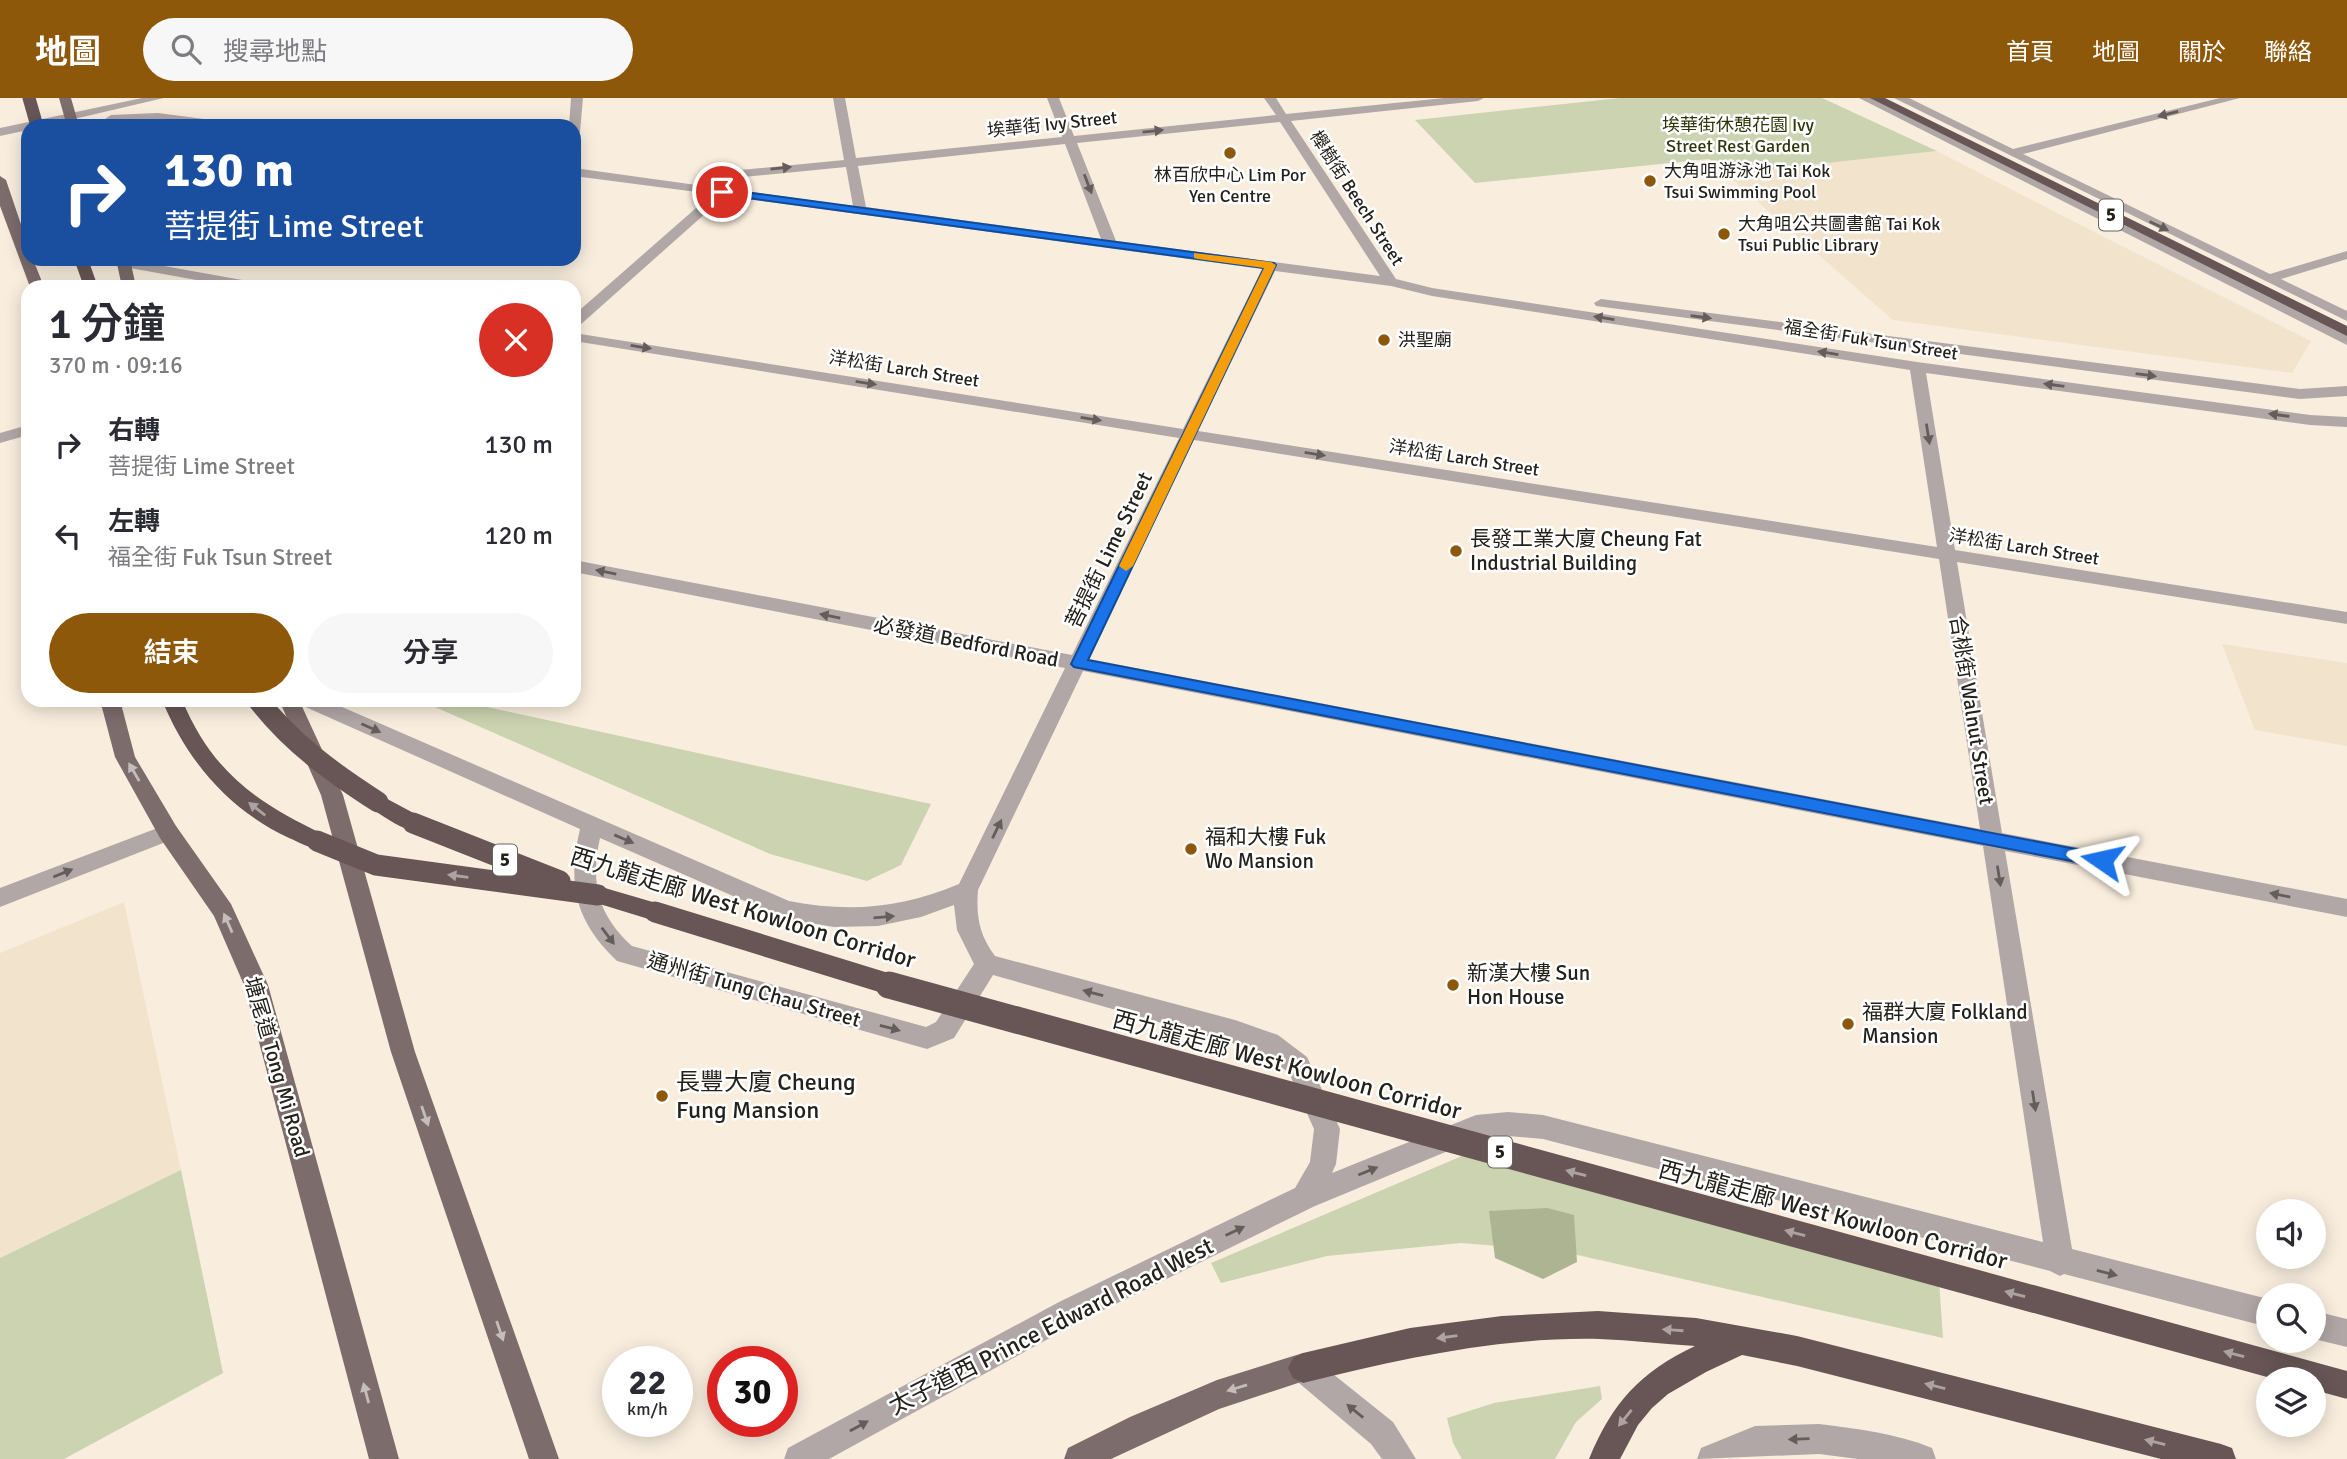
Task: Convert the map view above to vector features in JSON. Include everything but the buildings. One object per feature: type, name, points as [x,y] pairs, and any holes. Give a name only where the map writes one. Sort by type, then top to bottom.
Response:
[{"type":"highway","points":[[29,98],[35,119]]},
{"type":"highway","name":"5","points":[[1876,98],[2347,332]]},
{"type":"highway","points":[[175,707],[193,743],[224,780],[263,814],[317,841],[376,865],[598,895]]},
{"type":"highway","name":"西九龍走廊 West Kowloon Corridor","points":[[264,707],[293,741],[324,768],[413,823],[598,895],[861,977],[2347,1385]]},
{"type":"highway","points":[[1303,1368],[1410,1342],[1502,1330],[1598,1325],[1696,1332],[1797,1351],[2221,1459]]},
{"type":"highway","points":[[1604,1459],[1616,1429],[1648,1389],[1691,1362],[1741,1341]]},
{"type":"main road","points":[[65,98],[70,119]]},
{"type":"main road","points":[[0,180],[21,245]]},
{"type":"main road","name":"塘尾道 Tong Mi Road","points":[[112,707],[125,757],[168,832],[223,911],[256,985],[384,1459]]},
{"type":"main road","points":[[292,707],[332,795],[403,1052],[544,1459]]},
{"type":"main road","points":[[1079,1459],[1141,1427],[1217,1395],[1303,1368]]},
{"type":"street","points":[[85,119],[158,98]]},
{"type":"street","points":[[575,119],[577,98]]},
{"type":"street","points":[[839,98],[860,210]]},
{"type":"street","points":[[1053,98],[1110,244]]},
{"type":"street","name":"櫸樹街 Beech Street","points":[[1270,98],[1391,282]]},
{"type":"street","name":"埃華街 Ivy Street","points":[[581,317],[722,192],[727,181],[740,174],[1479,98]]},
{"type":"street","points":[[1865,98],[2347,341]]},
{"type":"street","points":[[1900,98],[2347,317]]},
{"type":"street","points":[[2186,98],[2204,105]]},
{"type":"street","points":[[2011,153],[2234,98]]},
{"type":"street","points":[[111,119],[173,119]]},
{"type":"street","points":[[0,132],[21,129]]},
{"type":"street","points":[[0,141],[21,136]]},
{"type":"street","name":"福全街 Fuk Tsun Street","points":[[581,173],[1391,282],[1432,292],[1917,367],[2310,420],[2347,422]]},
{"type":"street","points":[[2268,279],[2347,255]]},
{"type":"street","name":"菩提街 Lime Street","points":[[967,890],[1271,265]]},
{"type":"street","points":[[149,266],[223,280]]},
{"type":"street","name":"福全街 Fuk Tsun Street","points":[[1391,282],[1439,279],[1576,300],[2300,394],[2347,391]]},
{"type":"street","name":"洋松街 Larch Street","points":[[581,338],[2347,618]]},
{"type":"street","name":"合桃街 Walnut Street","points":[[1917,367],[2060,1262]]},
{"type":"street","points":[[0,438],[21,432]]},
{"type":"street","name":"必發道 Bedford Road","points":[[581,567],[2347,908]]},
{"type":"street","points":[[324,707],[786,910],[821,917],[858,920],[896,916],[933,906],[967,890]]},
{"type":"street","name":"通州街 Tung Chau Street","points":[[592,825],[584,856],[585,890],[594,916],[610,942],[625,954],[927,1038],[946,1030],[987,964]]},
{"type":"street","points":[[0,898],[168,832]]},
{"type":"street","points":[[967,890],[964,911],[967,930],[974,948],[987,964],[1235,1031],[1269,1044],[1298,1065],[1327,1129],[1323,1164],[1305,1197]]},
{"type":"street","points":[[1305,1197],[1476,1127],[1508,1124],[1543,1127],[2060,1262],[2256,1310]]},
{"type":"street","name":"太子道西 Prince Edward Road West","points":[[799,1459],[1069,1312],[1305,1197]]},
{"type":"street","points":[[2326,1328],[2347,1333]]},
{"type":"street","points":[[1303,1368],[1382,1433],[1401,1459]]},
{"type":"street","points":[[1712,1459],[1755,1441],[1819,1439],[1867,1445],[1921,1459]]},
{"type":"shaded area","points":[[1937,151],[2311,341],[2292,373],[1893,320],[1726,174]]},
{"type":"shaded area","points":[[2222,644],[2347,663],[2347,746],[2255,730]]},
{"type":"shaded area","points":[[124,902],[181,1170],[0,1258],[0,953]]},
{"type":"green space","name":"埃華街休憩花園 Ivy Street Rest Garden","points":[[1620,98],[1822,98],[1937,151],[1726,174],[1709,159],[1475,183],[1415,120]]},
{"type":"green space","points":[[435,707],[487,707],[931,804],[901,865],[867,881],[770,854]]},
{"type":"green space","points":[[1483,1147],[1938,1266],[1943,1338],[1560,1251],[1461,1243],[1327,1256],[1221,1283],[1211,1263]]},
{"type":"green space","points":[[181,1170],[223,1373],[64,1459],[0,1459],[0,1258]]},
{"type":"green space","points":[[1547,1208],[1574,1215],[1577,1262],[1543,1279],[1495,1258],[1489,1211]]},
{"type":"green space","points":[[1600,1386],[1602,1399],[1576,1422],[1555,1459],[1462,1459],[1453,1443],[1447,1418],[1494,1403]]},
{"type":"slow traffic","points":[[1126,566],[1271,265],[1198,256]]},
{"type":"place","name":"林百欣中心 Lim Por Yen Centre","points":[[1230,153]]},
{"type":"place","name":"大角咀游泳池 Tai Kok Tsui Swimming Pool","points":[[1650,181]]},
{"type":"place","name":"大角咀公共圖書館 Tai Kok Tsui Public Library","points":[[1724,234]]},
{"type":"place","name":"洪聖廟","points":[[1384,340]]},
{"type":"place","name":"長發工業大廈 Cheung Fat Industrial Building","points":[[1456,551]]},
{"type":"place","name":"福和大樓 Fuk Wo Mansion","points":[[1191,849]]},
{"type":"place","name":"新漢大樓 Sun Hon House","points":[[1453,985]]},
{"type":"place","name":"福群大廈 Folkland Mansion","points":[[1848,1024]]},
{"type":"place","name":"長豐大廈 Cheung Fung Mansion","points":[[662,1096]]},
{"type":"route","points":[[722,192],[1271,265],[1079,664],[2102,860]]}]
